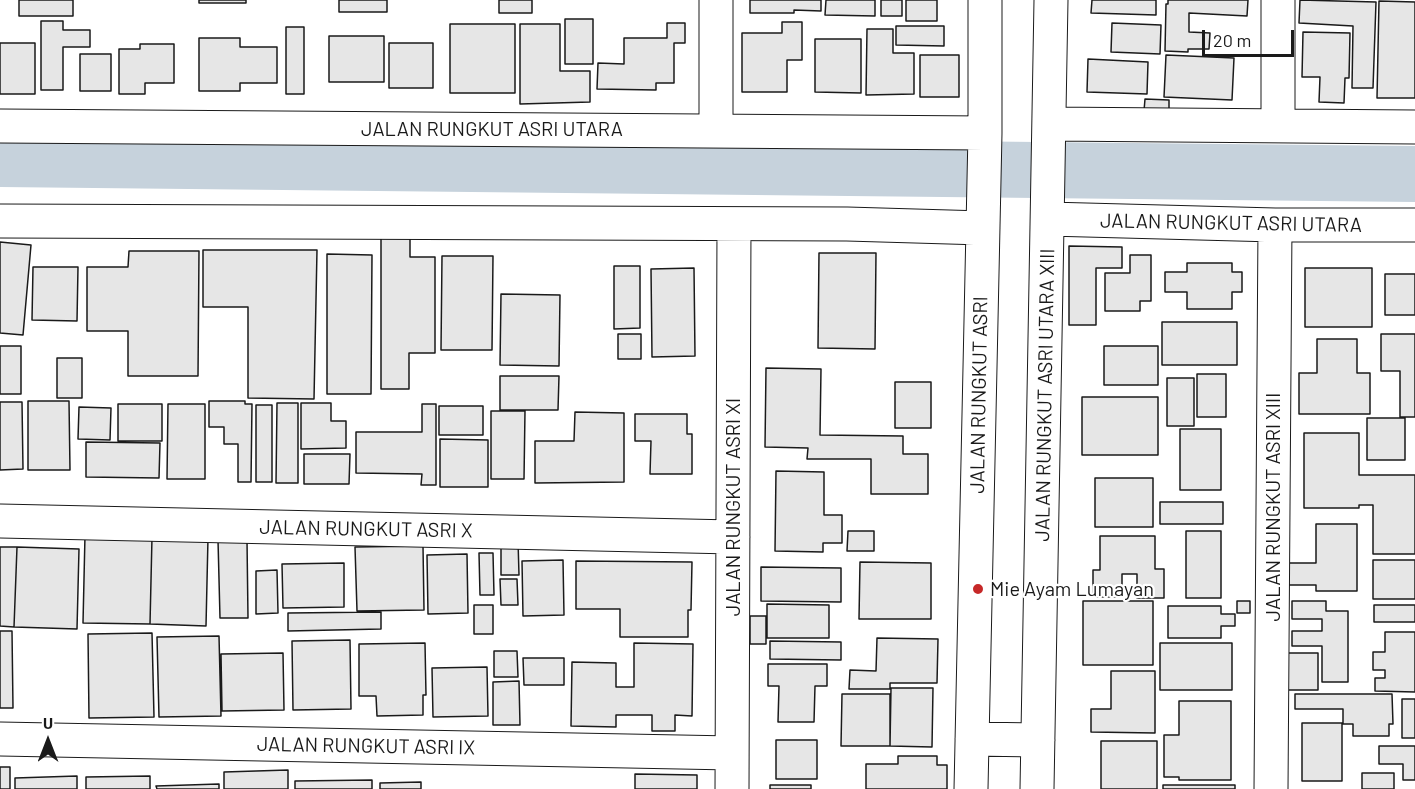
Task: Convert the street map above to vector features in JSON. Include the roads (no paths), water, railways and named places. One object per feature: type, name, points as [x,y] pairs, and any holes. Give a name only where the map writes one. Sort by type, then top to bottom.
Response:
[{"type":"street","points":[[716,0],[716,131]]},
{"type":"street","name":"JALAN RUNGKUT ASRI","points":[[971,789],[985,139],[985,0]]},
{"type":"street","name":"JALAN RUNGKUT ASRI UTARA XIII","points":[[1038,789],[1051,0]]},
{"type":"street","points":[[1278,0],[1278,126]]},
{"type":"street","name":"JALAN RUNGKUT ASRI UTARA","points":[[0,126],[716,131],[985,139]]},
{"type":"street","points":[[1050,132],[1278,126],[1415,127]]},
{"type":"street","name":"JALAN RUNGKUT ASRI UTARA","points":[[1048,210],[1275,225],[1415,225]]},
{"type":"street","points":[[0,221],[847,224],[983,217]]},
{"type":"street","name":"JALAN RUNGKUT ASRI XI","points":[[732,789],[734,224]]},
{"type":"street","name":"JALAN RUNGKUT ASRI XIII","points":[[1271,789],[1275,225]]},
{"type":"street","name":"JALAN RUNGKUT ASRI X","points":[[0,521],[733,537]]},
{"type":"street","name":"JALAN RUNGKUT ASRI IX","points":[[0,739],[732,753]]},
{"type":"street","points":[[972,739],[1038,740]]},
{"type":"waterway","points":[[0,159],[1415,174]]},
{"type":"place","name":"Mie Ayam Lumayan","points":[[978,589]]}]
